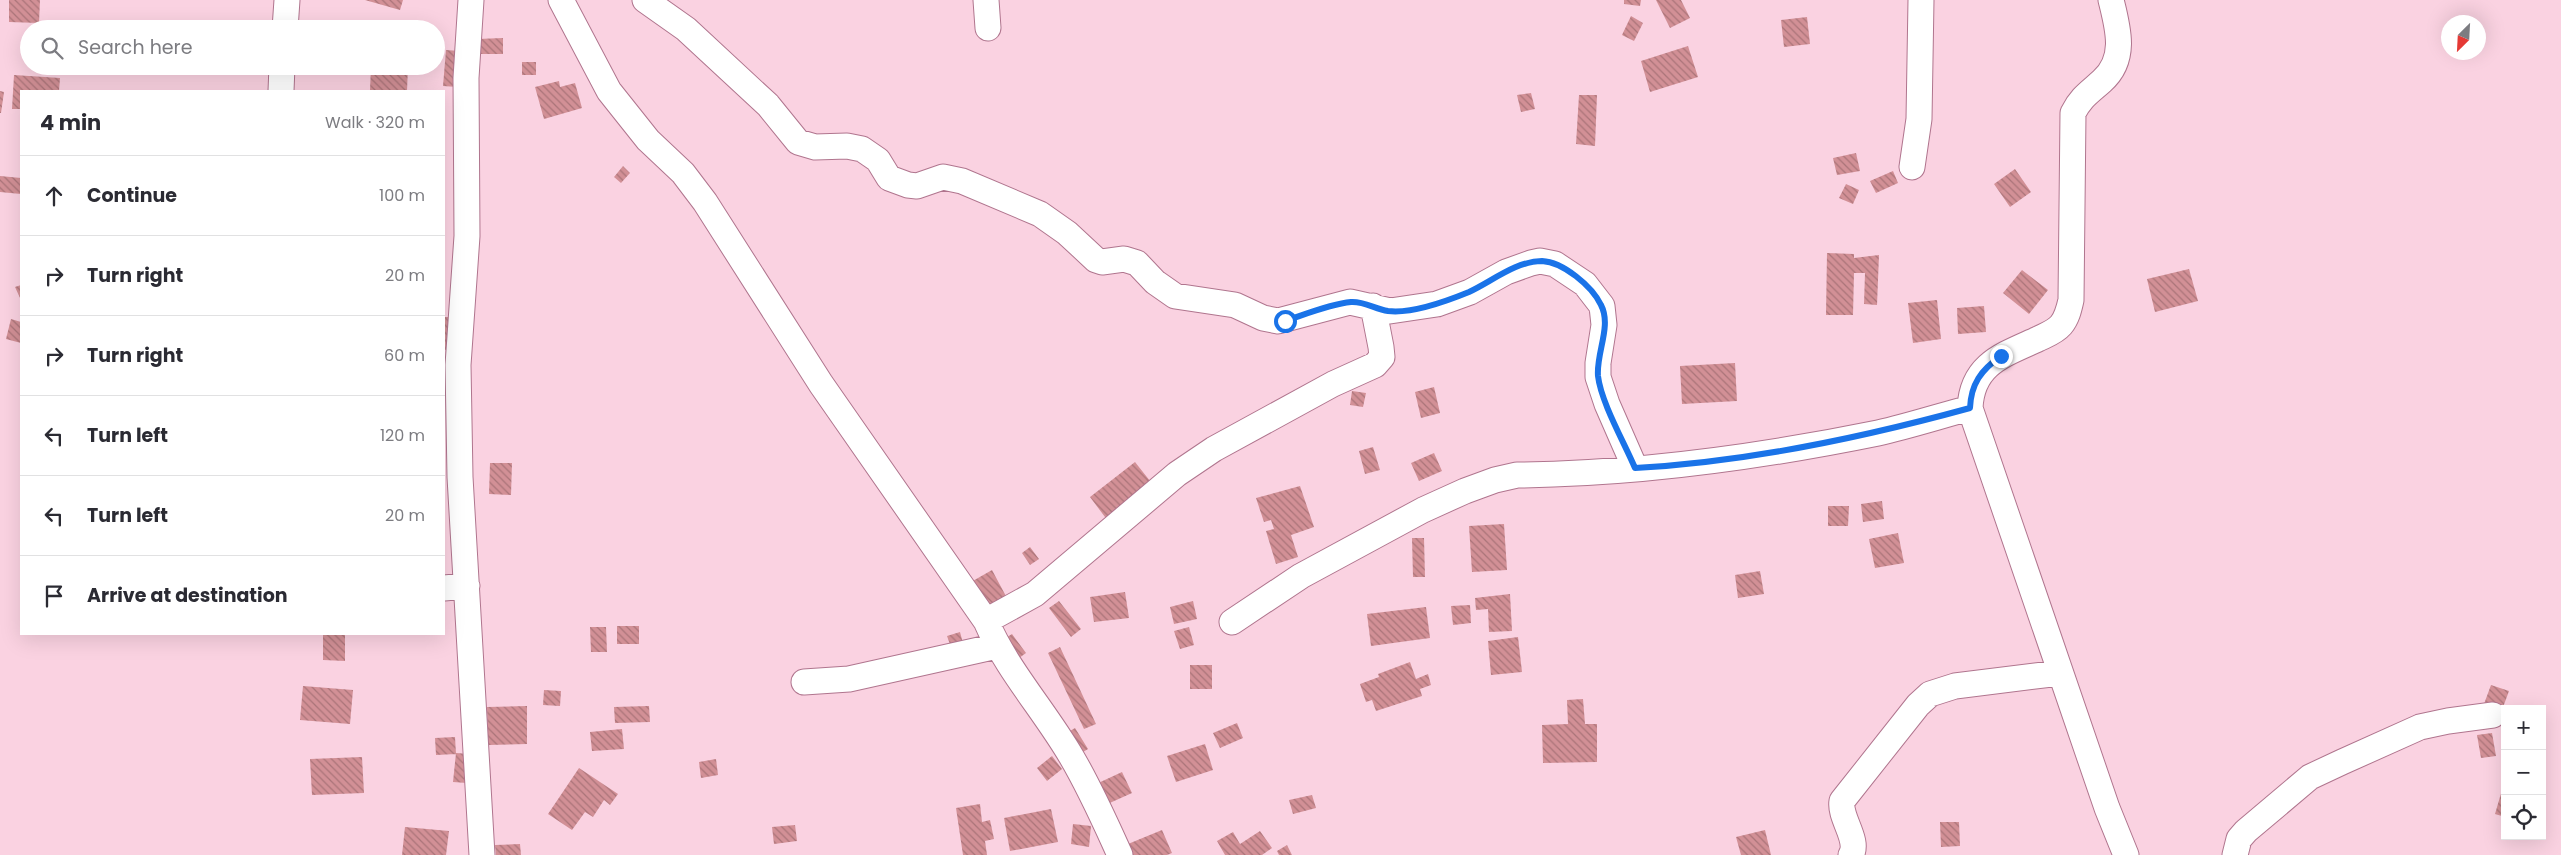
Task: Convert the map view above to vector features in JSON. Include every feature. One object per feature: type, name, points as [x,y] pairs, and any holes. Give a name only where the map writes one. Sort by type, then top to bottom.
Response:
[{"type":"street","points":[[286,20],[287,0]]},
{"type":"street","points":[[471,0],[466,78],[467,236],[458,365],[460,477],[456,587],[482,855]]},
{"type":"street","points":[[560,0],[610,91],[648,140],[683,173],[704,202],[821,384],[986,621],[997,646],[1071,755],[1090,789],[1120,855]]},
{"type":"street","points":[[645,0],[686,29],[768,105],[798,142],[815,147],[847,146],[862,149],[878,160],[889,178],[908,186],[917,186],[943,177],[962,181],[1040,214],[1068,233],[1096,260],[1102,262],[1124,259],[1137,263],[1154,282],[1175,296],[1235,306],[1263,318],[1278,321],[1350,302],[1390,311],[1437,304],[1470,292],[1506,272],[1540,261],[1555,264],[1568,271],[1593,292],[1602,306],[1604,325],[1598,363],[1598,377],[1607,404],[1635,468]]},
{"type":"street","points":[[986,0],[988,28]]},
{"type":"street","points":[[1912,167],[1919,119],[1921,0]]},
{"type":"street","points":[[2111,0],[2119,50],[2117,60],[2110,73],[2079,101],[2073,113],[2071,300],[2068,312],[2056,330],[1989,365],[1975,383],[1971,393],[1970,408],[2107,808],[2126,855]]},
{"type":"street","points":[[281,90],[282,75]]},
{"type":"street","points":[[986,621],[1035,594],[1176,474],[1214,449],[1333,384],[1375,365],[1382,356],[1373,306]]},
{"type":"street","points":[[1232,622],[1301,576],[1423,510],[1465,490],[1495,480],[1517,475],[1682,465],[1729,459],[1879,433],[1970,408]]},
{"type":"street","points":[[804,682],[849,680],[997,646]]},
{"type":"street","points":[[1851,855],[1854,850],[1853,844],[1843,816],[1842,801],[1918,705],[1930,694],[1954,686],[2060,673]]},
{"type":"street","points":[[2235,855],[2237,844],[2246,831],[2310,777],[2420,728],[2448,721],[2493,715]]},
{"type":"building","points":[[9,0],[40,0],[39,20],[9,22]]},
{"type":"building","points":[[365,0],[403,0],[400,10]]},
{"type":"building","points":[[1624,0],[1641,0],[1640,6],[1624,4]]},
{"type":"building","points":[[1656,0],[1681,0],[1690,18],[1670,28]]},
{"type":"building","points":[[1631,16],[1643,23],[1634,41],[1622,35]]},
{"type":"building","points":[[1807,17],[1810,44],[1784,47],[1781,20]]},
{"type":"building","points":[[503,38],[503,54],[477,54],[477,39]]},
{"type":"building","points":[[1688,46],[1698,77],[1650,92],[1641,61]]},
{"type":"building","points":[[446,50],[460,51],[457,87],[443,86]]},
{"type":"building","points":[[522,62],[536,62],[536,75],[522,75]]},
{"type":"building","points":[[14,75],[60,78],[59,90],[20,90],[20,109],[12,109]]},
{"type":"building","points":[[371,75],[408,75],[407,90],[370,90]]},
{"type":"building","points":[[559,81],[560,87],[575,83],[582,108],[544,119],[535,87]]},
{"type":"building","points":[[0,91],[4,92],[1,113],[0,113]]},
{"type":"building","points":[[1531,93],[1535,109],[1521,112],[1517,95]]},
{"type":"building","points":[[1579,95],[1597,95],[1595,146],[1576,144]]},
{"type":"building","points":[[1856,153],[1860,171],[1837,175],[1833,158]]},
{"type":"building","points":[[623,166],[630,173],[621,183],[614,177]]},
{"type":"building","points":[[2015,169],[2031,192],[2010,207],[1994,184]]},
{"type":"building","points":[[1893,171],[1898,183],[1876,193],[1870,181]]},
{"type":"building","points":[[0,176],[20,178],[20,194],[0,192]]},
{"type":"building","points":[[1846,184],[1859,190],[1853,204],[1839,198]]},
{"type":"building","points":[[1827,253],[1854,254],[1854,258],[1879,255],[1877,305],[1864,304],[1865,273],[1854,273],[1853,315],[1826,315]]},
{"type":"building","points":[[2189,269],[2198,301],[2155,312],[2147,279]]},
{"type":"building","points":[[2022,270],[2048,290],[2029,314],[2003,293]]},
{"type":"building","points":[[20,285],[20,298],[15,287]]},
{"type":"building","points":[[1937,300],[1941,339],[1913,343],[1908,303]]},
{"type":"building","points":[[1984,306],[1986,332],[1958,334],[1957,308]]},
{"type":"building","points":[[445,317],[449,317],[448,350],[445,350]]},
{"type":"building","points":[[11,319],[20,322],[20,343],[6,339]]},
{"type":"building","points":[[1735,363],[1737,401],[1682,404],[1680,366]]},
{"type":"building","points":[[1434,387],[1440,413],[1421,418],[1415,392]]},
{"type":"building","points":[[1352,391],[1366,393],[1363,407],[1350,405]]},
{"type":"building","points":[[1373,447],[1380,470],[1365,474],[1359,451]]},
{"type":"building","points":[[1434,453],[1442,471],[1419,481],[1411,463]]},
{"type":"building","points":[[1135,462],[1154,486],[1108,521],[1090,497]]},
{"type":"building","points":[[490,463],[512,463],[511,495],[489,494]]},
{"type":"building","points":[[1300,486],[1314,527],[1291,535],[1298,557],[1276,564],[1266,531],[1274,529],[1271,520],[1264,522],[1256,498]]},
{"type":"building","points":[[1882,501],[1884,519],[1863,522],[1861,504]]},
{"type":"building","points":[[1828,506],[1849,506],[1848,526],[1828,526]]},
{"type":"building","points":[[1504,524],[1507,570],[1472,572],[1469,526]]},
{"type":"building","points":[[1898,533],[1904,563],[1875,568],[1869,539]]},
{"type":"building","points":[[1412,538],[1424,538],[1425,577],[1413,577]]},
{"type":"building","points":[[1030,547],[1039,559],[1030,565],[1022,553]]},
{"type":"building","points":[[992,570],[1008,600],[987,612],[971,582]]},
{"type":"building","points":[[1760,571],[1764,594],[1738,598],[1735,575]]},
{"type":"building","points":[[1125,592],[1129,618],[1094,622],[1090,597]]},
{"type":"building","points":[[1510,594],[1512,631],[1489,632],[1488,609],[1476,610],[1475,598]]},
{"type":"building","points":[[1059,601],[1081,629],[1071,637],[1049,608]]},
{"type":"building","points":[[1193,601],[1197,619],[1174,624],[1170,607]]},
{"type":"building","points":[[1470,605],[1471,623],[1453,625],[1451,606]]},
{"type":"building","points":[[1426,607],[1430,638],[1371,646],[1367,614]]},
{"type":"building","points":[[617,626],[639,626],[639,644],[617,644]]},
{"type":"building","points":[[590,627],[606,627],[607,652],[591,652]]},
{"type":"building","points":[[1189,627],[1194,645],[1180,649],[1174,631]]},
{"type":"building","points":[[960,632],[964,647],[952,650],[947,636]]},
{"type":"building","points":[[1012,634],[1026,653],[1015,661],[1001,641]]},
{"type":"building","points":[[323,635],[345,635],[345,661],[323,660]]},
{"type":"building","points":[[1518,637],[1522,672],[1491,675],[1488,641]]},
{"type":"building","points":[[1060,647],[1096,724],[1084,729],[1048,653]]},
{"type":"building","points":[[1410,662],[1416,679],[1428,674],[1431,685],[1420,689],[1422,696],[1376,711],[1372,700],[1366,702],[1360,684],[1379,677],[1378,674]]},
{"type":"building","points":[[1190,665],[1212,665],[1212,689],[1190,689]]},
{"type":"building","points":[[2491,685],[2509,691],[2504,705],[2501,705],[2501,710],[2484,704]]},
{"type":"building","points":[[303,686],[353,690],[350,724],[300,720]]},
{"type":"building","points":[[544,690],[561,691],[560,706],[543,705]]},
{"type":"building","points":[[1583,699],[1585,724],[1597,724],[1597,762],[1543,763],[1542,725],[1568,724],[1567,700]]},
{"type":"building","points":[[527,706],[527,744],[488,745],[487,707]]},
{"type":"building","points":[[649,706],[650,722],[615,723],[614,707]]},
{"type":"building","points":[[1237,723],[1243,738],[1220,748],[1213,733]]},
{"type":"building","points":[[1075,728],[1088,749],[1078,755],[1065,734]]},
{"type":"building","points":[[622,729],[624,749],[592,751],[590,732]]},
{"type":"building","points":[[2492,733],[2496,756],[2481,758],[2477,735]]},
{"type":"building","points":[[455,737],[456,754],[436,755],[435,738]]},
{"type":"building","points":[[1205,744],[1213,770],[1176,782],[1167,756]]},
{"type":"building","points":[[456,753],[470,754],[467,783],[453,782]]},
{"type":"building","points":[[1052,756],[1062,769],[1047,781],[1037,768]]},
{"type":"building","points":[[362,757],[364,793],[312,795],[310,759]]},
{"type":"building","points":[[716,759],[718,775],[701,778],[699,762]]},
{"type":"building","points":[[579,768],[618,794],[610,805],[604,800],[593,817],[585,812],[572,830],[548,814]]},
{"type":"building","points":[[1122,772],[1132,793],[1103,806],[1094,785]]},
{"type":"building","points":[[2501,793],[2501,816],[2495,814]]},
{"type":"building","points":[[1312,795],[1316,808],[1293,814],[1289,800]]},
{"type":"building","points":[[980,804],[982,822],[990,820],[994,839],[985,841],[987,855],[963,855],[956,808]]},
{"type":"building","points":[[1051,809],[1058,842],[1010,851],[1004,818]]},
{"type":"building","points":[[1940,822],[1959,822],[1960,846],[1941,847]]},
{"type":"building","points":[[1073,824],[1091,826],[1089,847],[1071,844]]},
{"type":"building","points":[[795,825],[797,841],[774,844],[772,827]]},
{"type":"building","points":[[405,827],[449,831],[446,855],[402,855]]},
{"type":"building","points":[[1162,830],[1172,853],[1167,855],[1133,855],[1128,844]]},
{"type":"building","points":[[1765,830],[1771,855],[1741,855],[1736,837]]},
{"type":"building","points":[[1260,831],[1272,848],[1262,855],[1225,855],[1217,841],[1233,832],[1240,844]]},
{"type":"building","points":[[520,844],[521,855],[496,855],[495,845]]},
{"type":"building","points":[[1287,845],[1292,855],[1279,855],[1277,851]]},
{"type":"route","points":[[1285,321],[1350,302],[1390,311],[1437,304],[1470,292],[1506,272],[1531,263],[1540,261],[1555,264],[1568,271],[1593,292],[1602,306],[1604,325],[1598,363],[1598,377],[1607,404],[1635,468],[1729,459],[1879,433],[1970,408],[1971,393],[1975,383],[1989,365],[2001,356]]}]
